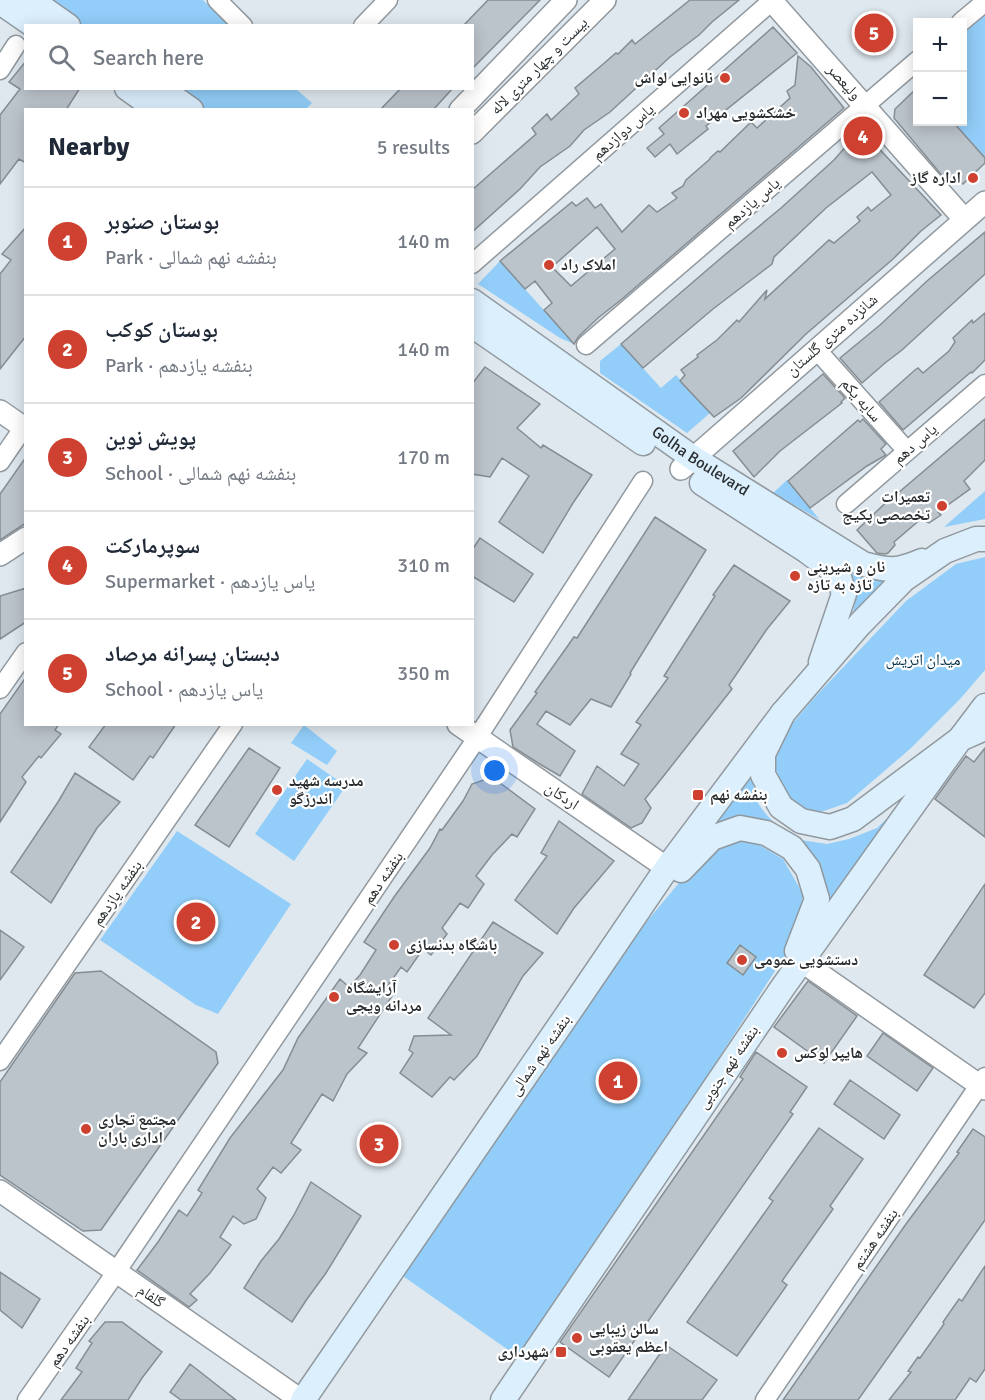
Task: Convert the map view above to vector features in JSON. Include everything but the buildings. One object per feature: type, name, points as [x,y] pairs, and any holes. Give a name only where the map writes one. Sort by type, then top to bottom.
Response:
[{"type":"main road","points":[[31,0],[65,24]]},
{"type":"main road","points":[[0,2],[32,24]]},
{"type":"main road","points":[[131,90],[155,108]]},
{"type":"main road","points":[[163,90],[188,108]]},
{"type":"main road","name":"Golha Boulevard","points":[[474,303],[687,463]]},
{"type":"main road","name":"Golha Boulevard","points":[[474,326],[810,542],[863,564],[886,570],[905,568],[945,550]]},
{"type":"main road","points":[[985,539],[945,550],[903,580],[860,624],[783,713],[763,754],[763,775],[781,807],[801,821],[830,827],[853,819],[960,739],[985,728]]},
{"type":"main road","name":"Golha Boulevard","points":[[810,542],[838,574],[844,594],[818,672]]},
{"type":"main road","points":[[960,739],[985,706]]},
{"type":"main road","name":"بنفشه نهم شمالی","points":[[302,1400],[667,868],[783,713]]},
{"type":"main road","name":"بنفشه نهم جنوبی","points":[[503,1400],[783,987],[960,739]]},
{"type":"main road","points":[[579,999],[657,897],[684,867],[712,838],[740,828],[766,833],[792,848],[808,869],[817,899],[783,987]]},
{"type":"street","points":[[365,24],[388,0]]},
{"type":"street","name":"بیست و چهار متری لاله","points":[[462,108],[566,0]]},
{"type":"street","name":"بیست و چهار متری لاله","points":[[474,131],[605,0]]},
{"type":"street","name":"ولیعصر","points":[[772,0],[964,219]]},
{"type":"street","name":"یاس دوازدهم","points":[[474,262],[772,0]]},
{"type":"street","points":[[222,2],[241,24]]},
{"type":"street","points":[[966,18],[985,2]]},
{"type":"street","points":[[0,70],[16,45]]},
{"type":"street","name":"یاس یازدهم","points":[[586,345],[913,64]]},
{"type":"street","name":"شانزده متری گلستان","points":[[687,463],[985,202]]},
{"type":"street","name":"سایه یکم","points":[[816,349],[907,452]]},
{"type":"street","name":"یاس دهم","points":[[846,504],[985,384]]},
{"type":"street","points":[[0,411],[24,425]]},
{"type":"street","points":[[0,462],[24,427]]},
{"type":"street","name":"بنفشه دهم","points":[[27,1400],[477,738],[643,481]]},
{"type":"street","points":[[0,555],[24,539]]},
{"type":"street","points":[[0,689],[24,655]]},
{"type":"street","name":"بنفشه یازدهم","points":[[0,1061],[232,726]]},
{"type":"street","name":"اردکان","points":[[461,726],[667,868]]},
{"type":"street","points":[[801,961],[983,1084]]},
{"type":"street","name":"بنفشه هشتم","points":[[765,1400],[983,1084]]},
{"type":"street","name":"گلفام","points":[[0,1191],[280,1400]]},
{"type":"street","name":"گلفام","points":[[0,1207],[113,1276],[302,1400]]},
{"type":"green space","points":[[50,0],[203,0],[228,24],[76,24]]},
{"type":"green space","points":[[985,13],[985,158],[957,126],[967,126],[967,29]]},
{"type":"green space","points":[[174,90],[297,90],[312,103],[307,108],[201,108]]},
{"type":"green space","points":[[500,261],[574,344],[560,338],[478,284]]},
{"type":"green space","points":[[621,344],[661,388],[676,375],[710,413],[687,433],[600,373],[600,361]]},
{"type":"green space","points":[[787,480],[820,520],[773,493]]},
{"type":"green space","points":[[985,491],[985,519],[944,527]]},
{"type":"green space","name":"میدان اتریش","points":[[985,557],[985,670],[960,699],[910,749],[847,803],[815,814],[798,807],[781,794],[775,764],[779,739],[815,697],[906,601],[956,564]]},
{"type":"green space","points":[[848,573],[872,579],[894,578],[851,622],[855,602]]},
{"type":"green space","points":[[305,726],[337,751],[327,765],[291,743]]},
{"type":"green space","points":[[307,759],[346,786],[294,861],[255,834]]},
{"type":"green space","points":[[754,767],[756,800],[777,826],[762,819],[745,818],[705,835]]},
{"type":"green space","points":[[903,803],[820,919],[823,882],[815,858],[801,840],[827,844],[849,839],[877,828]]},
{"type":"green space","points":[[177,831],[291,904],[218,1014],[196,1005],[100,940]]},
{"type":"green space","points":[[751,840],[783,859],[803,894],[797,937],[665,1141],[518,1357],[400,1274],[638,932],[693,866],[722,844]]},
{"type":"place","name":"دبستان پسرانه مرصاد","points":[[874,33]]},
{"type":"place","name":"نانوایی لواش","points":[[725,78]]},
{"type":"place","name":"خشکشویی مهراد","points":[[684,113]]},
{"type":"place","name":"سوپرمارکت","points":[[863,136]]},
{"type":"place","name":"اداره گاز","points":[[973,178]]},
{"type":"place","name":"املاک راد","points":[[549,265]]},
{"type":"place","name":"تعمیرات تخصصی پکیج","points":[[942,506]]},
{"type":"place","name":"نان و شیرینی تازه به تازه","points":[[795,576]]},
{"type":"place","name":"مدرسه شهید اندرزگو","points":[[277,790]]},
{"type":"place","name":"بنفشه نهم","points":[[698,795]]},
{"type":"place","name":"بوستان کوکب","points":[[196,922]]},
{"type":"place","name":"باشگاه بدنسازی","points":[[394,945]]},
{"type":"place","name":"دستشویی عمومی","points":[[742,960]]},
{"type":"place","name":"آرایشگاه مردانه ویجی","points":[[334,997]]},
{"type":"place","name":"هایپر لوکس","points":[[782,1053]]},
{"type":"place","name":"بوستان صنوبر","points":[[618,1081]]},
{"type":"place","name":"مجتمع تجاری اداری باران","points":[[86,1129]]},
{"type":"place","name":"پویش نوین","points":[[379,1144]]},
{"type":"place","name":"سالن زیبایی اعظم یعقوبی","points":[[577,1338]]},
{"type":"place","name":"شهرداری","points":[[561,1352]]}]
